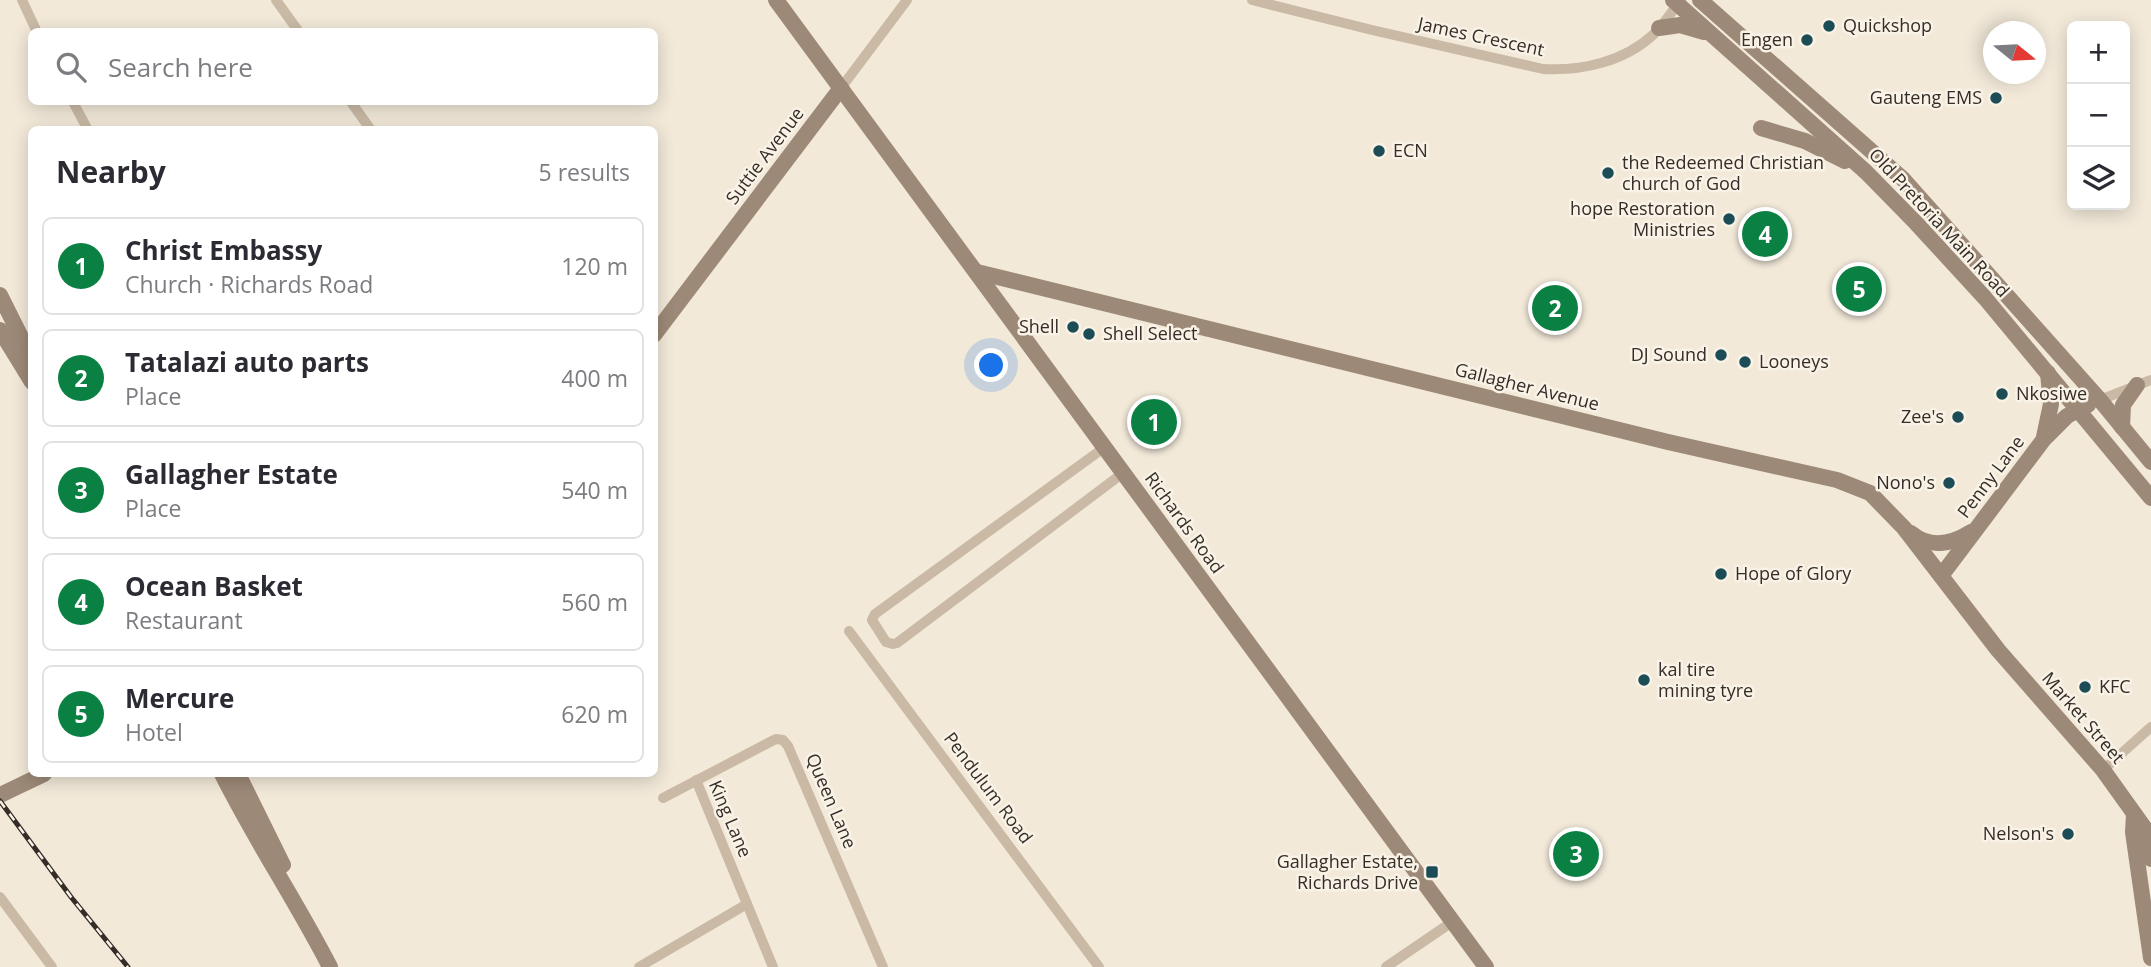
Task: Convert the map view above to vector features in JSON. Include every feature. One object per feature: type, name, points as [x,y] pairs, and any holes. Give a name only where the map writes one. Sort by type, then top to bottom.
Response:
[{"type":"street","points":[[22,0],[35,28]]},
{"type":"street","points":[[276,0],[296,28]]},
{"type":"street","name":"Richards Road","points":[[776,0],[1486,967]]},
{"type":"street","name":"Suttie Avenue","points":[[658,330],[907,0]]},
{"type":"street","name":"James Crescent","points":[[1252,0],[1543,69],[1572,69],[1605,63],[1642,44],[1659,28],[1677,1]]},
{"type":"street","name":"Old Pretoria Main Road","points":[[1700,0],[1903,179],[2100,400],[2151,462]]},
{"type":"street","name":"Old Pretoria Main Road","points":[[1677,1],[1866,172],[1985,298],[2151,498]]},
{"type":"street","points":[[1659,28],[1683,25],[1718,40]]},
{"type":"street","points":[[75,105],[86,126]]},
{"type":"street","points":[[353,105],[368,126]]},
{"type":"street","points":[[1762,128],[1805,141],[1866,172]]},
{"type":"street","name":"Gallagher Avenue","points":[[976,272],[1837,481],[1870,494],[1904,527],[1998,650]]},
{"type":"street","points":[[0,295],[28,351]]},
{"type":"street","points":[[0,330],[28,376]]},
{"type":"street","points":[[2044,439],[2051,404],[2048,373]]},
{"type":"street","points":[[2100,400],[2144,382]]},
{"type":"street","points":[[2122,427],[2123,405],[2144,382]]},
{"type":"street","name":"Penny Lane","points":[[1941,576],[2044,439],[2059,423],[2079,409],[2100,400]]},
{"type":"street","points":[[1105,447],[875,614],[872,620],[886,642],[897,642],[1124,473]]},
{"type":"street","points":[[1904,527],[1915,537],[1929,543],[1943,543],[1960,539],[1979,526]]},
{"type":"street","name":"Pendulum Road","points":[[849,631],[1099,967]]},
{"type":"street","name":"Market Street","points":[[1998,650],[2104,771],[2146,830],[2151,859]]},
{"type":"street","points":[[2104,771],[2151,727]]},
{"type":"street","name":"Queen Lane","points":[[696,780],[776,739],[783,740],[883,967]]},
{"type":"street","points":[[0,795],[37,777]]},
{"type":"street","points":[[224,777],[330,967]]},
{"type":"street","points":[[239,777],[295,890],[305,919]]},
{"type":"street","name":"King Lane","points":[[663,798],[696,780],[773,967]]},
{"type":"street","points":[[2134,814],[2133,832],[2151,958]]},
{"type":"street","points":[[0,897],[52,967]]},
{"type":"street","points":[[639,967],[655,963],[747,904]]},
{"type":"street","points":[[1386,967],[1452,922]]},
{"type":"railway","points":[[0,801],[71,897],[128,967]]},
{"type":"place","name":"Quickshop","points":[[1829,26]]},
{"type":"place","name":"Engen","points":[[1807,40]]},
{"type":"place","name":"Gauteng EMS","points":[[1996,98]]},
{"type":"place","name":"ECN","points":[[1379,151]]},
{"type":"place","name":"the Redeemed Christian church of God","points":[[1608,173]]},
{"type":"place","name":"hope Restoration Ministries","points":[[1729,219]]},
{"type":"place","name":"Ocean Basket","points":[[1765,234]]},
{"type":"place","name":"Mercure","points":[[1859,289]]},
{"type":"place","name":"Tatalazi auto parts","points":[[1555,308]]},
{"type":"place","name":"Shell","points":[[1073,327]]},
{"type":"place","name":"Shell Select","points":[[1089,334]]},
{"type":"place","name":"DJ Sound","points":[[1721,355]]},
{"type":"place","name":"Looneys","points":[[1745,362]]},
{"type":"place","name":"Nkosiwe","points":[[2002,394]]},
{"type":"place","name":"Zee's","points":[[1958,417]]},
{"type":"place","name":"Christ Embassy","points":[[1154,422]]},
{"type":"place","name":"Nono's","points":[[1949,483]]},
{"type":"place","name":"Hope of Glory","points":[[1721,574]]},
{"type":"place","name":"kal tire mining tyre","points":[[1644,680]]},
{"type":"place","name":"KFC","points":[[2085,687]]},
{"type":"place","name":"Nelson's","points":[[2068,834]]},
{"type":"place","name":"Gallagher Estate","points":[[1576,854]]},
{"type":"place","name":"Gallagher Estate, Richards Drive","points":[[1432,872]]}]
